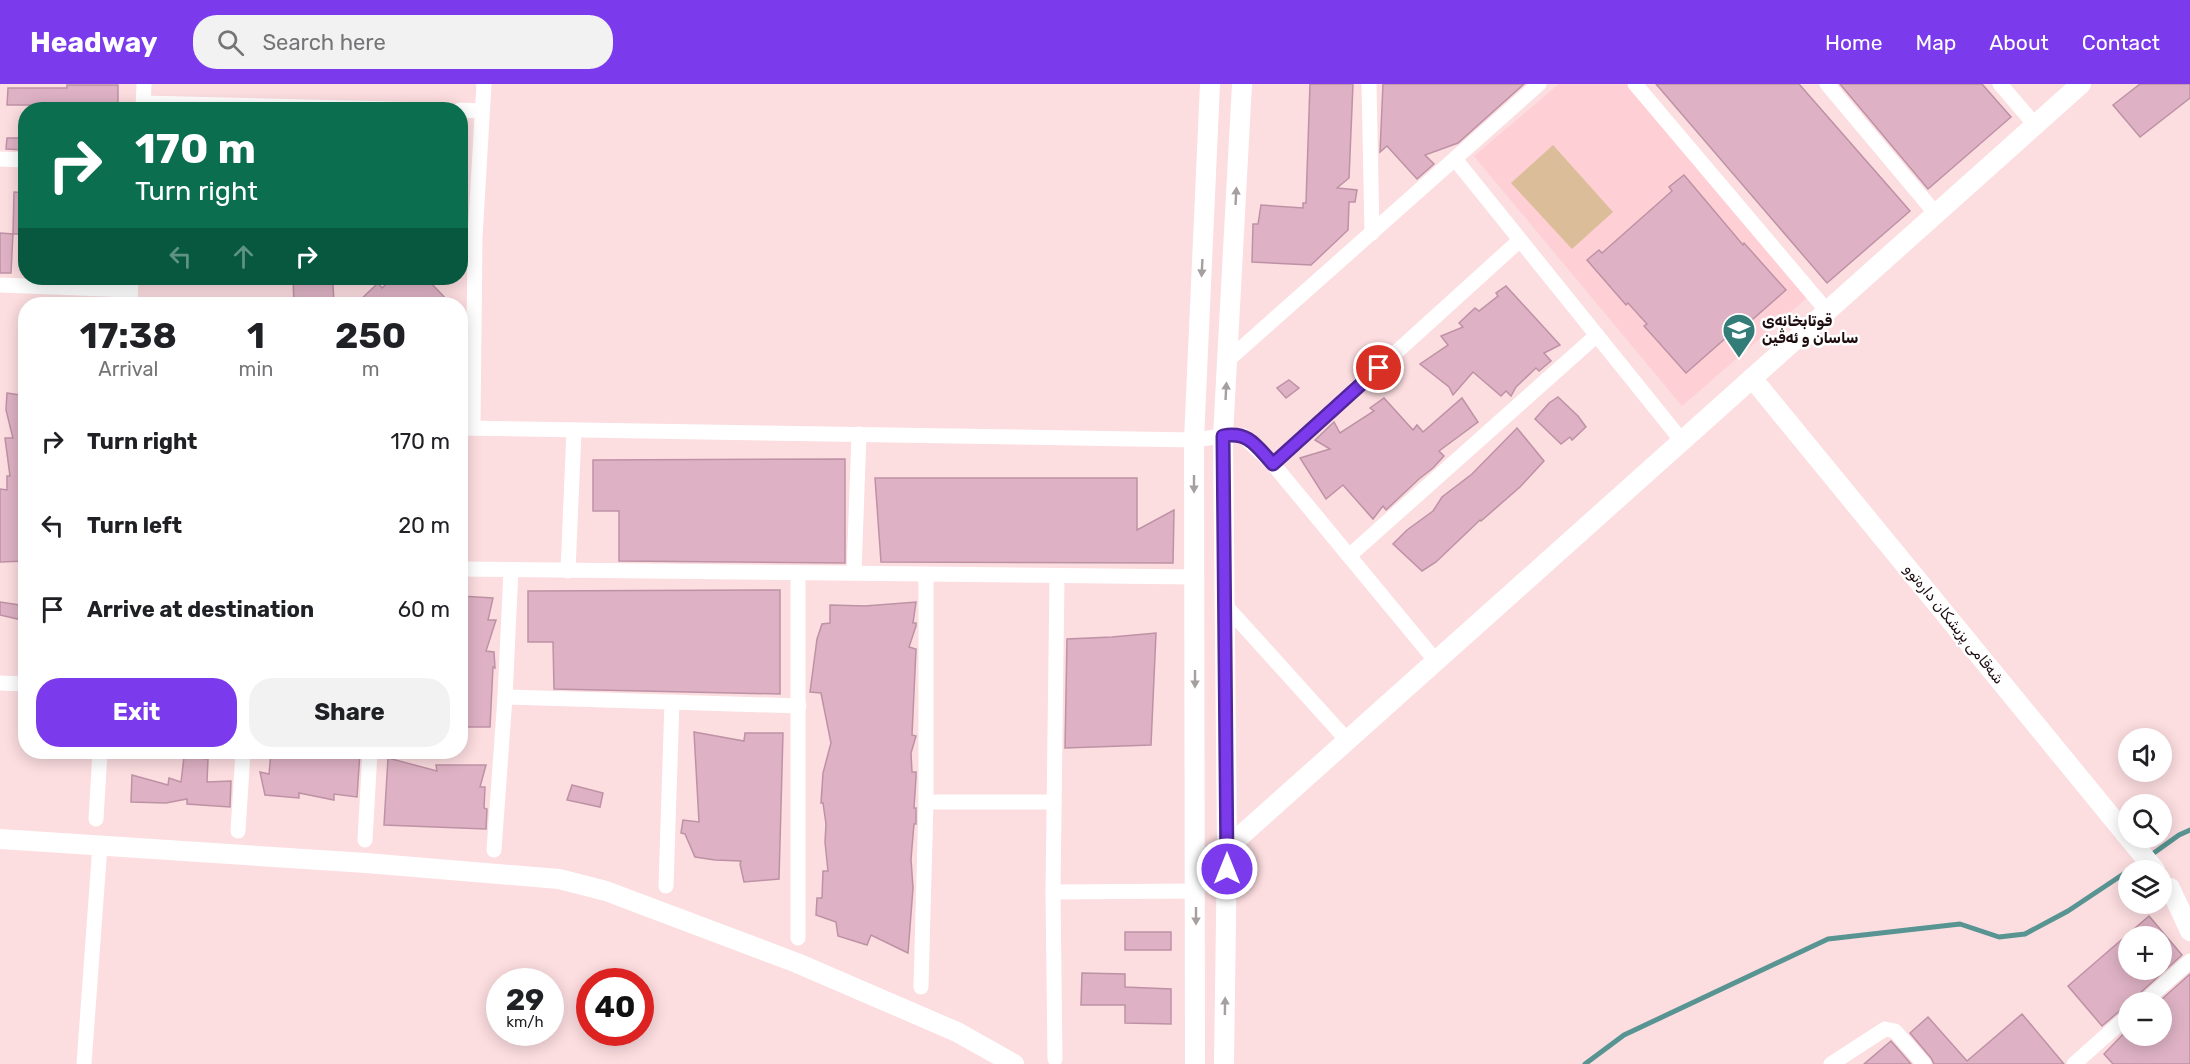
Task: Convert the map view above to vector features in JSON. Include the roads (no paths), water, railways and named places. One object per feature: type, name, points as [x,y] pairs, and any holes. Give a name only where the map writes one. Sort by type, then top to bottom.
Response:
[{"type":"street","points":[[143,102],[144,84]]},
{"type":"street","points":[[468,237],[484,84]]},
{"type":"street","points":[[1195,1064],[1194,440],[1210,84]]},
{"type":"street","points":[[1224,1064],[1227,848],[1223,436],[1242,84]]},
{"type":"street","points":[[1369,84],[1372,233]]},
{"type":"street","points":[[1227,362],[1539,84]]},
{"type":"street","points":[[1635,84],[1827,311]]},
{"type":"street","points":[[1827,84],[1936,214]]},
{"type":"street","points":[[2000,84],[2035,125]]},
{"type":"street","points":[[1227,848],[2081,84]]},
{"type":"street","points":[[468,110],[482,111]]},
{"type":"street","points":[[0,159],[18,160]]},
{"type":"street","points":[[1455,159],[1682,441]]},
{"type":"street","points":[[1273,464],[1520,240]]},
{"type":"street","points":[[0,285],[130,291]]},
{"type":"street","points":[[1349,556],[1597,335]]},
{"type":"street","name":"شەقامی پزیشکان دارەتوو","points":[[1752,378],[2146,860]]},
{"type":"street","points":[[468,428],[1194,440],[1238,435],[1247,438],[1273,464],[1435,660]]},
{"type":"street","points":[[568,570],[574,430]]},
{"type":"street","points":[[854,573],[858,434]]},
{"type":"street","points":[[468,569],[1194,577]]},
{"type":"street","points":[[494,850],[511,570]]},
{"type":"street","points":[[798,573],[798,938]]},
{"type":"street","points":[[921,987],[926,802],[926,574]]},
{"type":"street","points":[[1055,1059],[1053,892],[1057,576]]},
{"type":"street","points":[[1225,605],[1347,740]]},
{"type":"street","points":[[0,683],[18,684]]},
{"type":"street","points":[[505,697],[799,706]]},
{"type":"street","points":[[666,886],[672,702]]},
{"type":"street","points":[[96,819],[100,759]]},
{"type":"street","points":[[238,831],[243,759]]},
{"type":"street","points":[[365,840],[370,759]]},
{"type":"street","points":[[926,802],[1054,802]]},
{"type":"street","points":[[0,839],[489,872],[559,879],[606,891],[808,968],[957,1032],[1014,1064]]},
{"type":"street","points":[[84,1064],[100,846]]},
{"type":"street","points":[[1053,892],[1196,891]]},
{"type":"street","points":[[2172,892],[2188,915]]},
{"type":"street","points":[[2155,992],[2190,961]]},
{"type":"street","points":[[2082,1062],[2118,1026]]},
{"type":"street","points":[[1831,1064],[1886,1029],[1895,1031],[1924,1064]]},
{"type":"waterway","points":[[2144,860],[2179,835],[2190,830]]},
{"type":"waterway","points":[[1585,1064],[1624,1035],[1828,939],[1960,924],[1999,937],[2025,934],[2068,911],[2118,878]]},
{"type":"place","name":"قوتابخانەی ساسان و ئەڤین","points":[[1739,359]]}]
